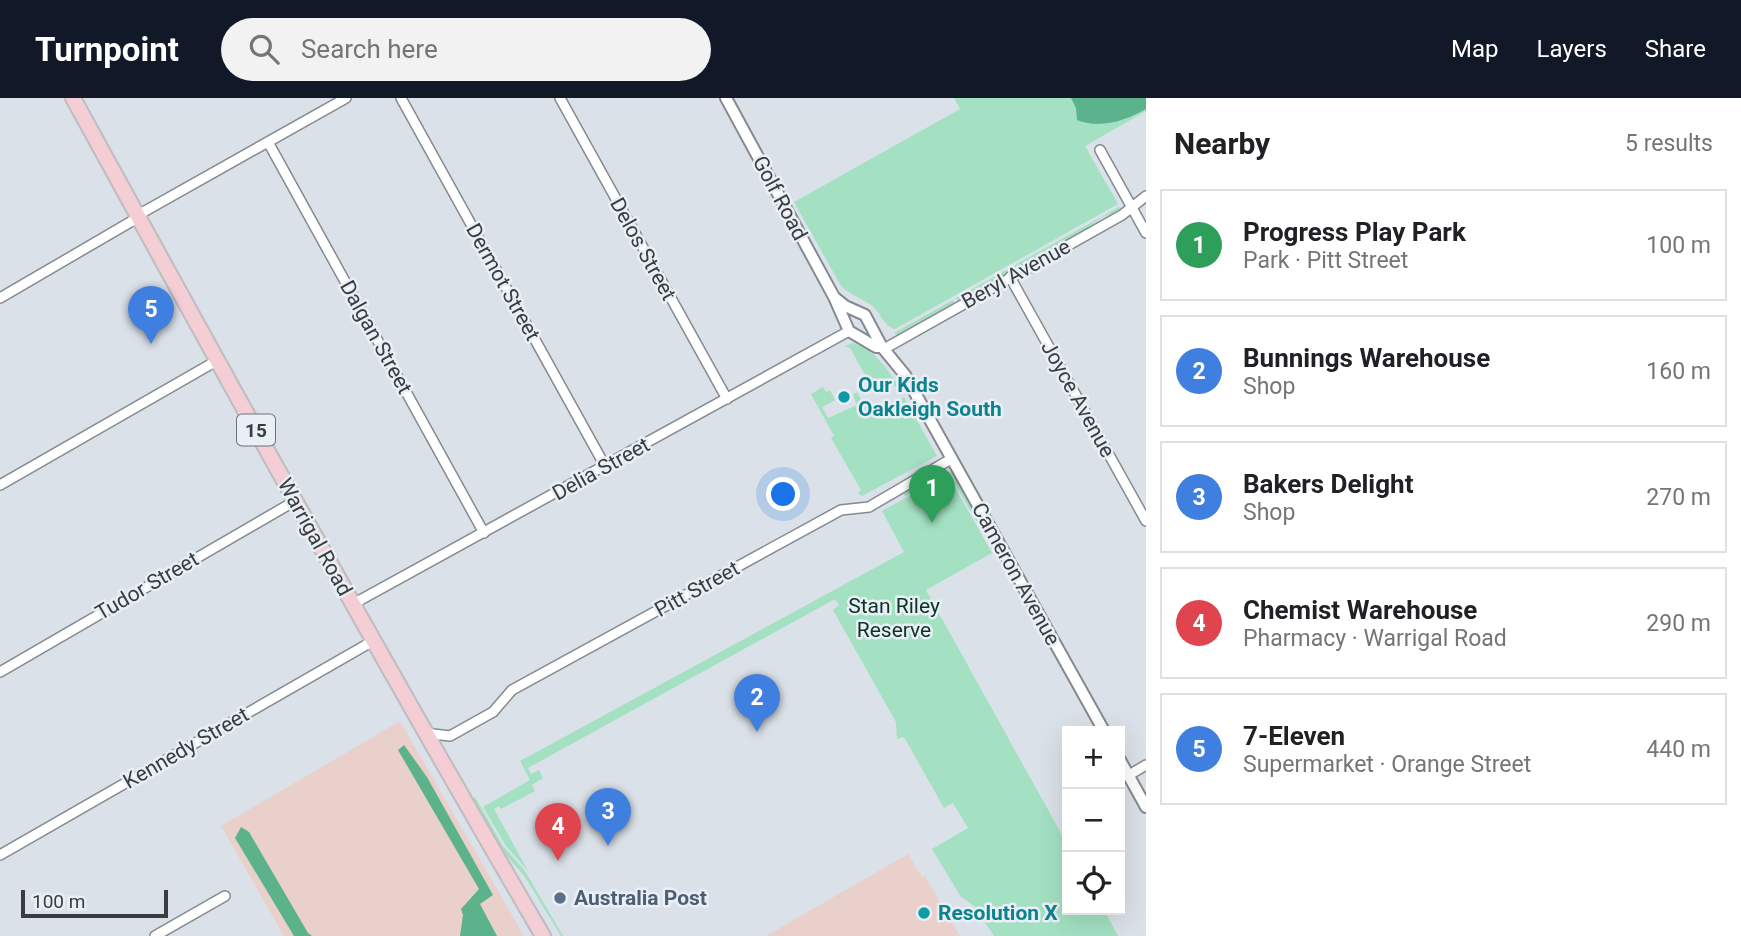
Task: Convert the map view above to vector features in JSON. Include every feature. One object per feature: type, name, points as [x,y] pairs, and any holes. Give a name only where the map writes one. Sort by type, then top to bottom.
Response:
[{"type":"highway","name":"Warrigal Road","points":[[73,98],[440,761],[542,936]]},
{"type":"street","points":[[0,298],[346,98]]},
{"type":"street","name":"Dermot Street","points":[[401,98],[606,466]]},
{"type":"street","name":"Delos Street","points":[[560,98],[727,399]]},
{"type":"street","name":"Golf Road","points":[[726,98],[851,330]]},
{"type":"street","name":"Dalgan Street","points":[[268,142],[484,533]]},
{"type":"street","points":[[1100,150],[1146,233]]},
{"type":"street","name":"Beryl Avenue","points":[[883,348],[1122,215],[1146,196]]},
{"type":"street","name":"Joyce Avenue","points":[[1010,277],[1146,521]]},
{"type":"street","points":[[834,297],[866,315],[870,324],[867,331],[851,330],[848,317],[859,312]]},
{"type":"street","name":"Cameron Avenue","points":[[870,324],[883,348],[905,375],[1101,726]]},
{"type":"street","name":"Delia Street","points":[[353,604],[851,330]]},
{"type":"street","name":"Cameron Avenue","points":[[851,330],[876,347],[883,348]]},
{"type":"street","points":[[0,485],[218,360]]},
{"type":"street","name":"Pitt Street","points":[[450,736],[493,712],[512,690],[841,510],[869,507],[951,459]]},
{"type":"street","name":"Tudor Street","points":[[0,672],[295,501]]},
{"type":"street","name":"Kennedy Street","points":[[0,855],[373,641]]},
{"type":"street","points":[[425,733],[450,736],[440,761]]},
{"type":"street","points":[[1129,775],[1146,765]]},
{"type":"street","points":[[1125,768],[1146,807]]},
{"type":"street","points":[[155,936],[225,896]]},
{"type":"shaded area","points":[[400,721],[524,936],[284,936],[221,826]]},
{"type":"shaded area","points":[[908,854],[922,877],[925,876],[960,936],[766,936]]},
{"type":"green space","points":[[954,98],[1146,98],[1146,111],[1085,146],[1118,204],[895,329],[887,325],[871,305],[841,286],[794,202],[960,109]]},
{"type":"green space","points":[[1071,98],[1146,98],[1146,109],[1112,122],[1086,123],[1077,120],[1076,108]]},
{"type":"green space","points":[[1119,207],[1121,208],[1116,213],[1102,217],[1079,234],[958,301],[956,298]]},
{"type":"green space","points":[[1069,250],[1071,253],[1024,279],[1022,277]]},
{"type":"green space","points":[[953,300],[954,303],[897,335],[894,333]]},
{"type":"green space","points":[[852,343],[867,349],[885,367],[899,388],[865,375],[850,348],[845,346]]},
{"type":"green space","points":[[823,387],[826,392],[830,390],[835,400],[822,407],[828,418],[857,405],[853,395],[857,392],[871,416],[904,397],[937,456],[862,496],[858,493],[861,490],[831,438],[834,436],[811,394]]},
{"type":"green space","points":[[945,469],[947,473],[905,496],[903,494]]},
{"type":"green space","points":[[952,471],[996,549],[994,552],[949,473]]},
{"type":"green space","name":"Stan Riley Reserve","points":[[948,475],[992,553],[926,590],[1062,835],[1062,915],[1107,915],[1118,936],[994,936],[974,906],[961,897],[932,849],[968,828],[953,803],[944,808],[904,737],[897,739],[896,722],[833,610],[839,605],[835,599],[528,768],[531,774],[539,770],[543,778],[532,785],[535,791],[501,809],[499,806],[494,809],[528,871],[506,846],[483,807],[530,780],[520,761],[904,552],[882,511]]},
{"type":"green space","points":[[404,745],[427,777],[493,895],[480,904],[497,936],[460,936],[463,915],[461,909],[479,889],[398,750]]},
{"type":"green space","points":[[475,797],[503,846],[525,871],[563,936],[525,877],[506,855],[472,799]]},
{"type":"green space","points":[[241,827],[249,832],[312,936],[294,936],[235,838]]},
{"type":"place","name":"7-Eleven","points":[[151,344]]},
{"type":"place","name":"Our Kids Oakleigh South","points":[[844,397]]},
{"type":"place","name":"Progress Play Park","points":[[932,523]]},
{"type":"place","name":"Bunnings Warehouse","points":[[757,732]]},
{"type":"place","name":"Bakers Delight","points":[[608,846]]},
{"type":"place","name":"Chemist Warehouse","points":[[558,861]]},
{"type":"place","name":"Australia Post","points":[[560,898]]},
{"type":"place","name":"Resolution X","points":[[924,913]]}]
